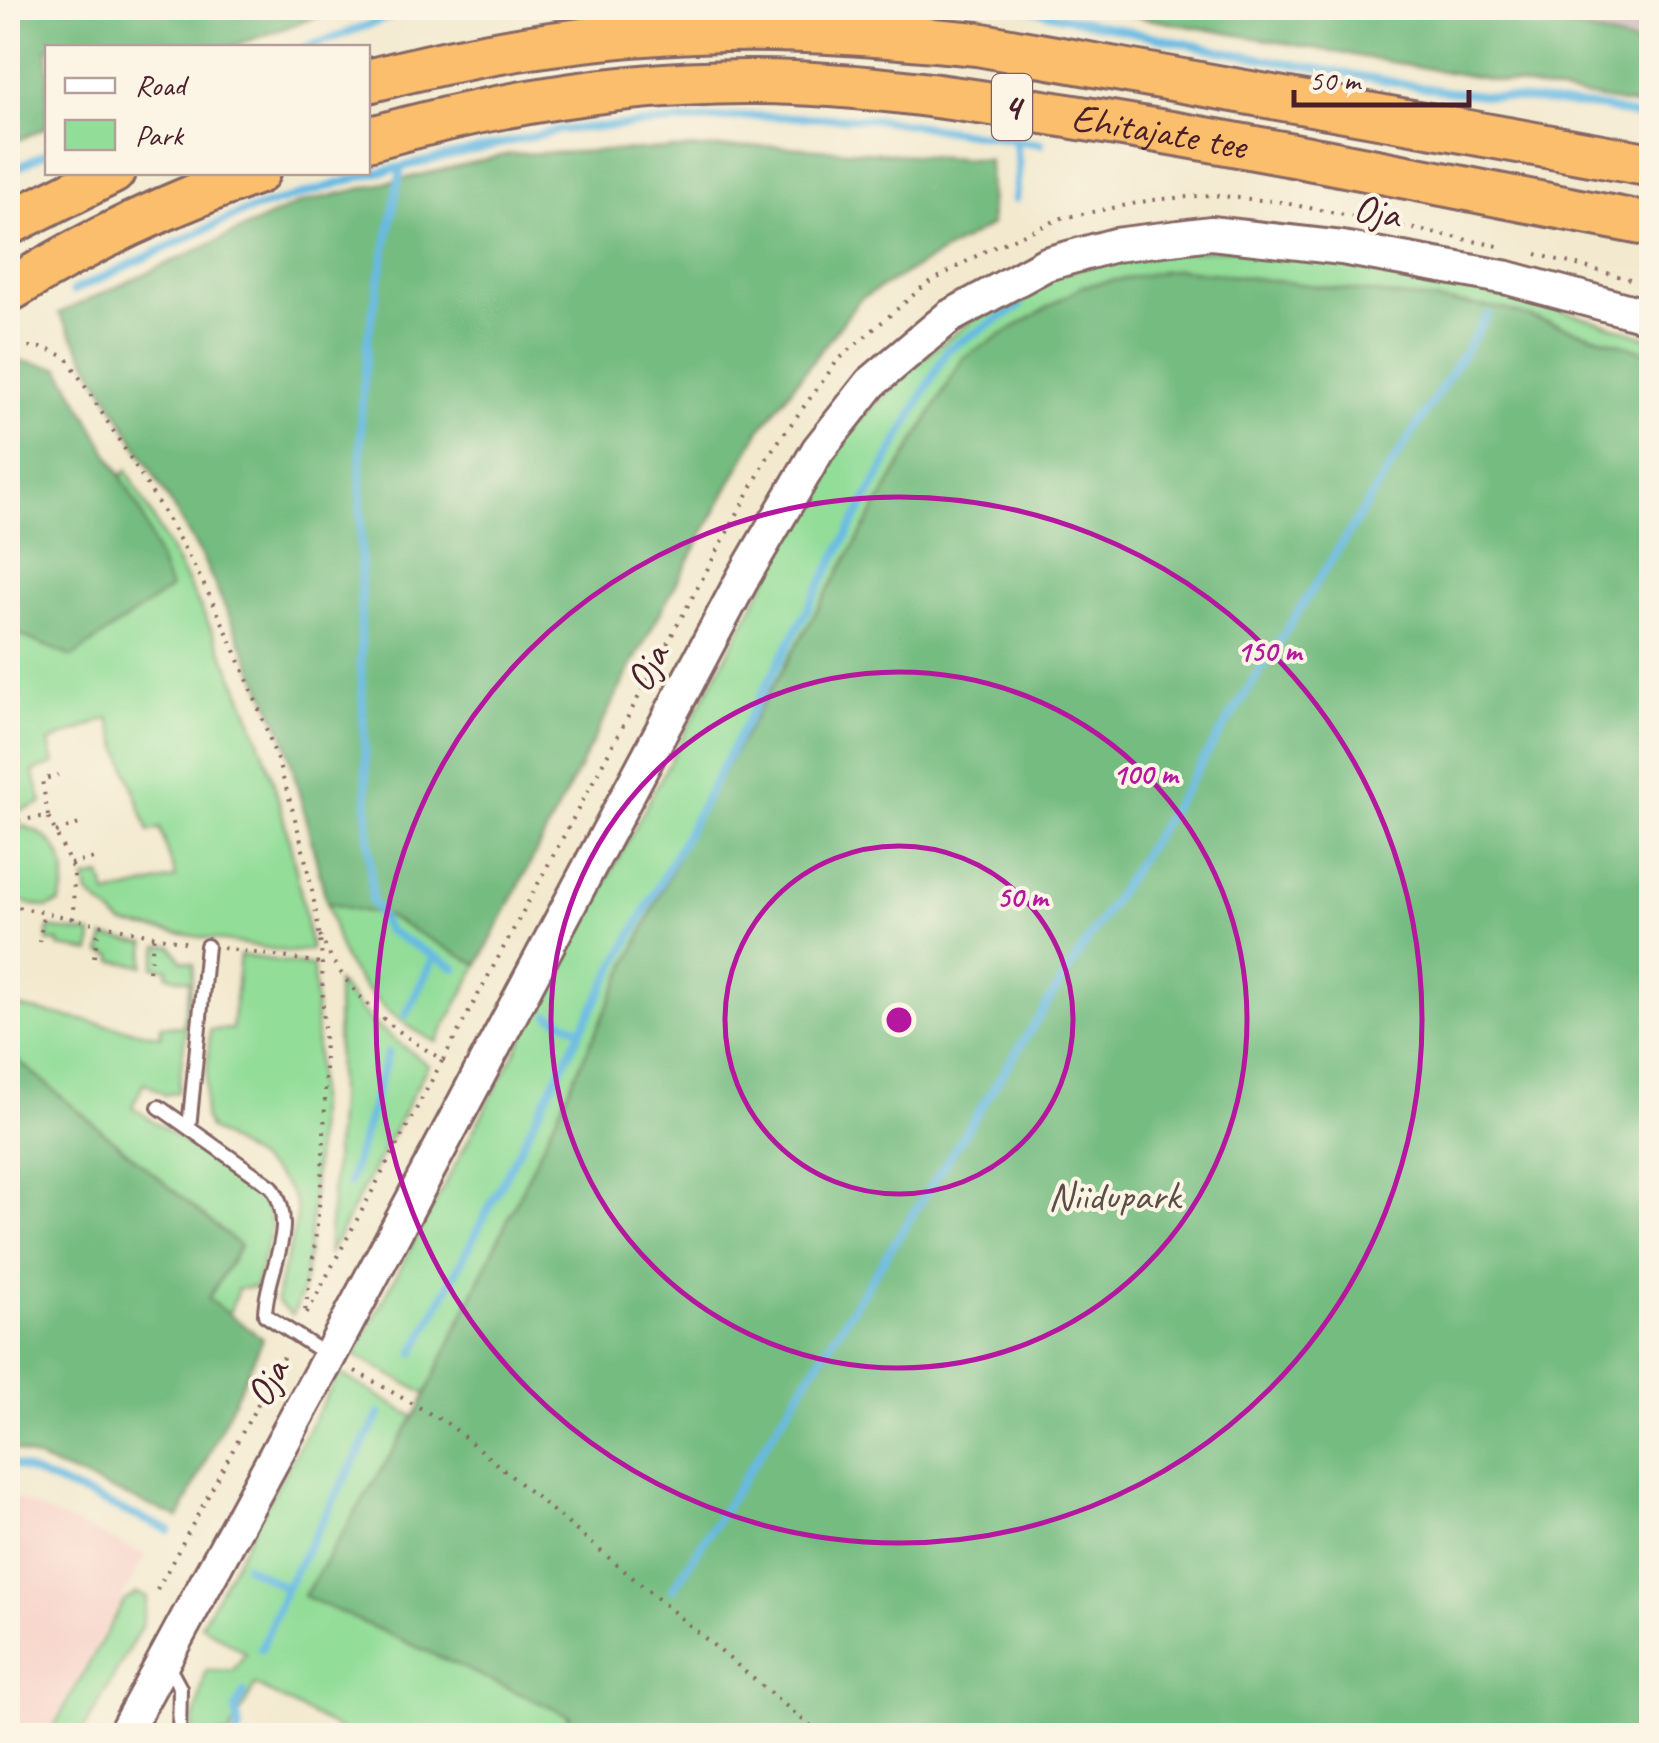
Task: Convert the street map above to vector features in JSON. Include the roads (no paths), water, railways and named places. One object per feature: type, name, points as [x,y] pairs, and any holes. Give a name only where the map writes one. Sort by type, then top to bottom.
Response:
[{"type":"highway","name":"Ehitajate tee","points":[[370,81],[464,58],[612,36],[727,30],[876,34],[997,47],[1652,165]]},
{"type":"highway","name":"Ehitajate tee","points":[[370,138],[538,101],[652,88],[756,82],[990,103],[1162,131],[1652,225]]},
{"type":"highway","points":[[8,224],[106,175]]},
{"type":"highway","points":[[8,291],[98,239],[198,193],[249,175]]},
{"type":"street","name":"Oja","points":[[123,1736],[744,576],[818,450],[871,382],[949,316],[1046,264],[1115,244],[1211,234],[1342,248],[1508,278],[1652,317]]},
{"type":"lane","points":[[189,1128],[206,946]]},
{"type":"lane","points":[[159,1107],[272,1187],[282,1203],[284,1238],[269,1282],[266,1315],[329,1357]]},
{"type":"lane","points":[[164,1658],[180,1688],[180,1736]]},
{"type":"waterway","points":[[313,45],[415,8]]},
{"type":"waterway","points":[[1022,8],[1216,50],[1445,91],[1604,108],[1652,120]]},
{"type":"waterway","points":[[370,174],[560,130],[756,116],[874,119],[1041,144]]},
{"type":"waterway","points":[[1015,140],[1019,166],[1015,199]]},
{"type":"waterway","points":[[8,173],[45,154]]},
{"type":"waterway","points":[[401,169],[368,337],[361,414],[361,664],[372,901],[387,930],[455,968]]},
{"type":"waterway","points":[[73,291],[241,213],[367,175]]},
{"type":"waterway","points":[[414,1353],[581,1030],[947,350],[1020,306]]},
{"type":"waterway","points":[[673,1589],[1488,315]]},
{"type":"waterway","points":[[406,1015],[434,957]]},
{"type":"waterway","points":[[550,1015],[581,1030]]},
{"type":"waterway","points":[[349,1183],[388,1053]]},
{"type":"waterway","points":[[261,1649],[286,1588],[380,1414]]},
{"type":"waterway","points":[[8,1462],[169,1530]]},
{"type":"waterway","points":[[246,1566],[286,1588]]},
{"type":"waterway","points":[[236,1736],[236,1709],[244,1692]]},
{"type":"park label","name":"Niidupark","points":[[1114,1196]]}]
